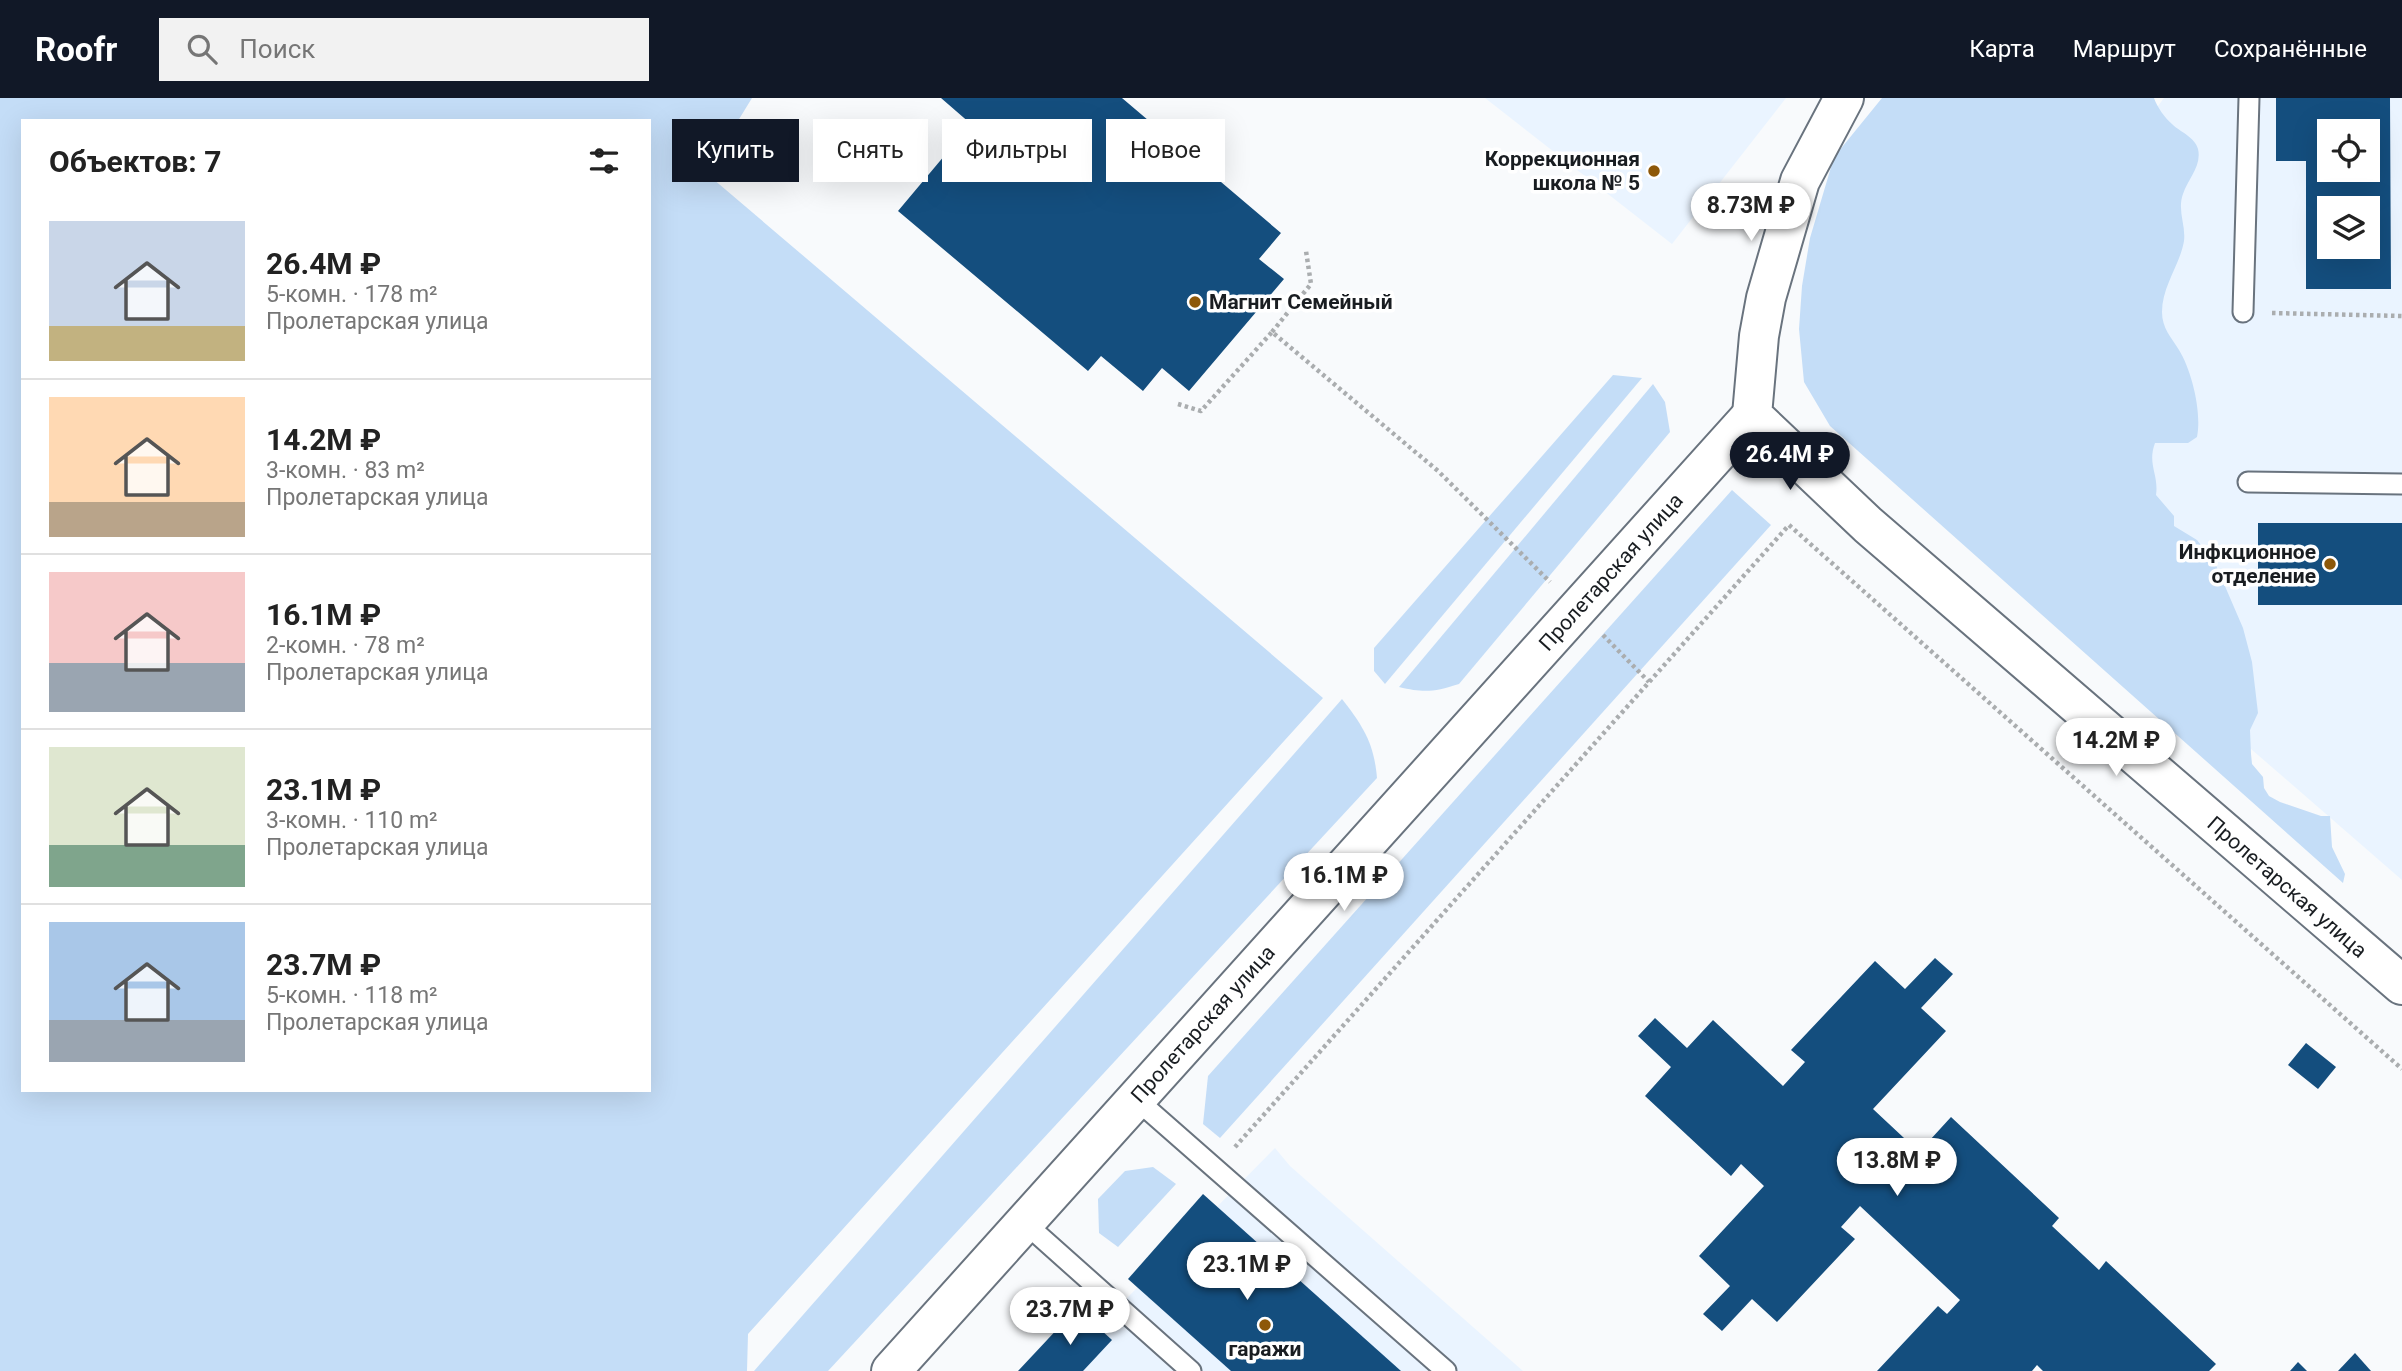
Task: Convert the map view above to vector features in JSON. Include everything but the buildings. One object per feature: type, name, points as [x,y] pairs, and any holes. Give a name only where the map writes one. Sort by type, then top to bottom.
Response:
[{"type":"street","points":[[1752,415],[1759,336],[1766,299],[1800,181],[1844,98]]},
{"type":"street","name":"Пролетарская улица","points":[[891,1371],[1752,415],[1868,526],[2402,985]]},
{"type":"lane","points":[[2243,312],[2249,98]]},
{"type":"lane","points":[[2248,482],[2402,484]]},
{"type":"lane","points":[[1136,1099],[1446,1371]]},
{"type":"lane","points":[[1025,1223],[1191,1371]]},
{"type":"path","points":[[1178,404],[1201,411],[1272,332],[1311,284],[1306,251]]},
{"type":"path","points":[[2243,312],[2402,316]]},
{"type":"path","points":[[1272,332],[1438,471],[1649,682]]},
{"type":"path","points":[[1216,1169],[1789,525],[2402,1069]]},
{"type":"shaded area","points":[[0,98],[752,98],[739,119],[672,119],[672,182],[717,182],[1323,698],[748,1334],[747,1371],[0,1371]]},
{"type":"shaded area","name":"Коррекционная школа № 5","points":[[1485,98],[1786,98],[1672,244]]},
{"type":"shaded area","points":[[1882,98],[2154,98],[2167,119],[2196,145],[2198,161],[2181,200],[2184,241],[2165,293],[2162,318],[2192,380],[2197,404],[2197,437],[2188,443],[2155,443],[2152,457],[2156,495],[2174,516],[2174,526],[2197,540],[2215,563],[2243,628],[2252,662],[2258,713],[2250,730],[2252,764],[2263,777],[2264,788],[2269,796],[2321,816],[2330,816],[2332,847],[2345,874],[2343,883],[1830,426],[1804,382],[1799,329],[1802,286],[1810,238],[1834,157]]},
{"type":"shaded area","points":[[2164,98],[2402,98],[2402,880],[1903,447]]},
{"type":"shaded area","points":[[1613,375],[1642,378],[1385,684],[1374,671],[1374,648]]},
{"type":"shaded area","points":[[1653,384],[1665,402],[1670,432],[1459,684],[1429,691],[1399,687]]},
{"type":"shaded area","points":[[1732,490],[1771,525],[1220,1138],[1203,1124],[1208,1076]]},
{"type":"shaded area","points":[[1342,699],[1366,736],[1377,778],[828,1371],[754,1371]]},
{"type":"shaded area","points":[[1275,1148],[1290,1166],[1523,1371],[1055,1371]]},
{"type":"shaded area","points":[[1153,1167],[1176,1184],[1118,1247],[1099,1233],[1098,1199],[1125,1171]]},
{"type":"place","name":"Коррекционная школа № 5","points":[[1654,171]]},
{"type":"place","name":"Магнит Семейный","points":[[1195,302]]},
{"type":"place","name":"Инфкционное отделение","points":[[2330,564]]},
{"type":"place","name":"гаражи","points":[[1265,1325]]}]
